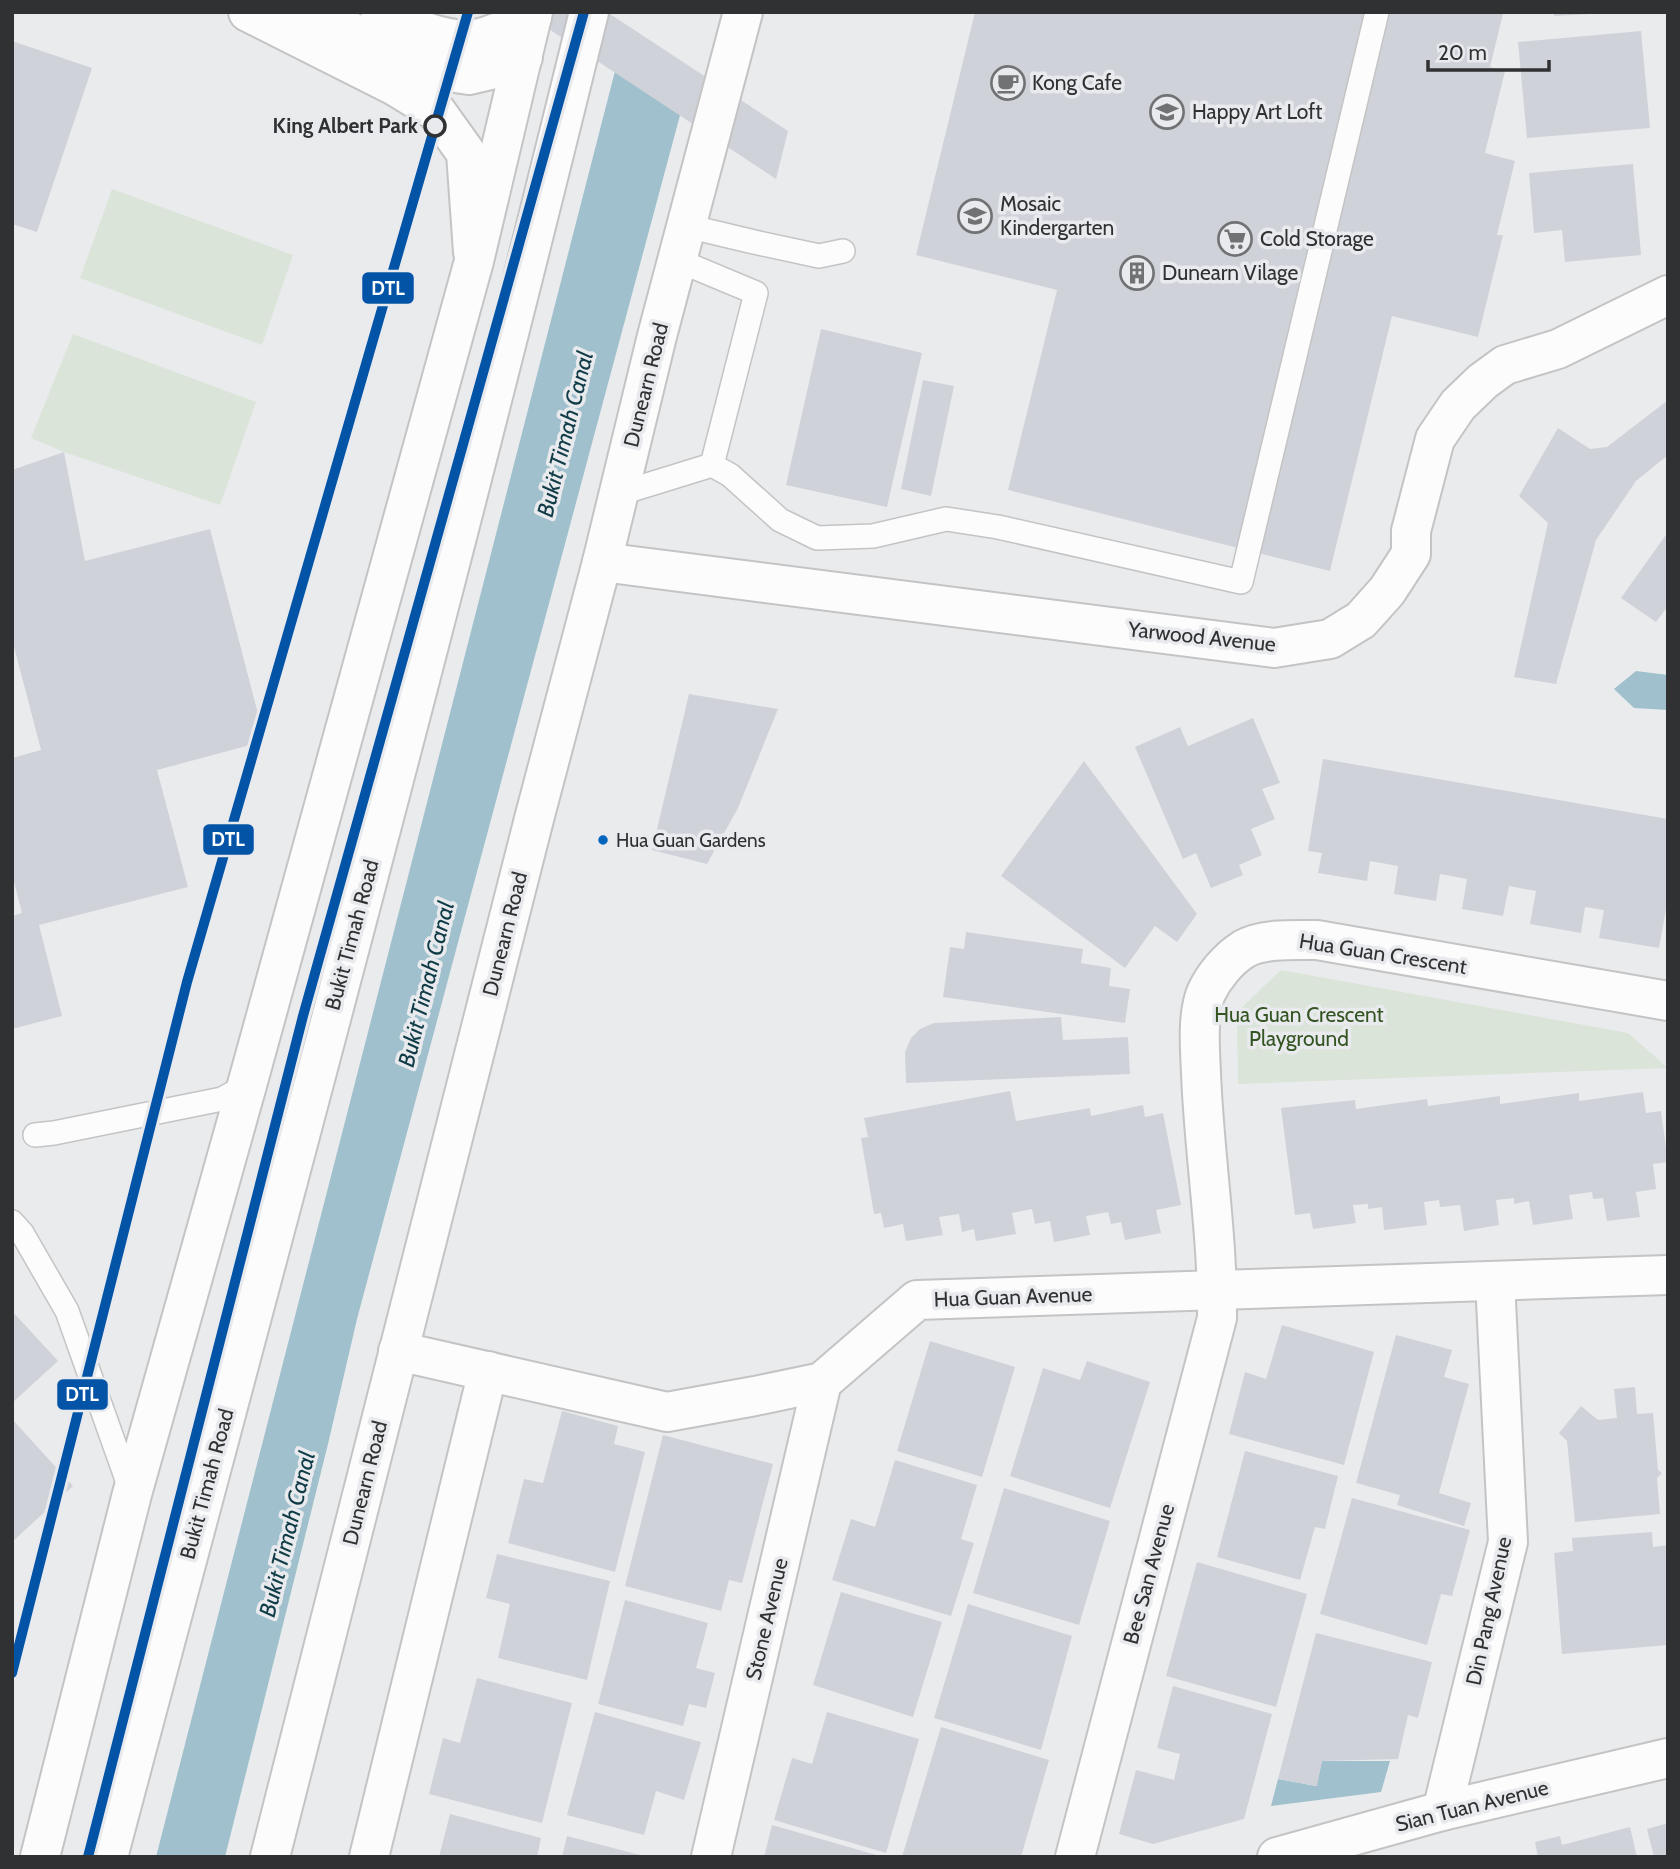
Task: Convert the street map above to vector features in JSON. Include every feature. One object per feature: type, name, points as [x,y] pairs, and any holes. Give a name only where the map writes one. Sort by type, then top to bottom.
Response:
[{"type":"main road","points":[[248,12],[396,86],[436,111],[466,153],[474,261]]},
{"type":"main road","points":[[311,12],[427,69],[469,75],[503,67],[523,57]]},
{"type":"main road","points":[[380,12],[445,38],[479,38],[532,15]]},
{"type":"main road","name":"Bukit Timah Road","points":[[108,1857],[363,896],[589,12]]},
{"type":"main road","name":"Dunearn Road","points":[[270,1857],[743,12]]},
{"type":"main road","points":[[40,1857],[132,1494],[474,261],[532,15]]},
{"type":"main road","name":"Yarwood Avenue","points":[[602,562],[1275,648],[1330,639],[1361,620],[1387,592],[1411,554],[1411,531],[1435,439],[1458,405],[1505,365],[1558,349],[1668,295]]},
{"type":"main road","points":[[398,536],[416,516],[436,505],[467,494]]},
{"type":"main road","name":"Hua Guan Crescent","points":[[1217,1291],[1202,1109],[1199,1028],[1206,994],[1226,964],[1246,948],[1279,939],[1317,940],[1668,1001]]},
{"type":"main road","name":"Hua Guan Avenue","points":[[398,1351],[667,1412],[822,1382],[917,1300],[1668,1275]]},
{"type":"main road","name":"Din Pang Avenue","points":[[1443,1811],[1508,1542],[1495,1281]]},
{"type":"main road","name":"Bee San Avenue","points":[[1075,1857],[1217,1318],[1217,1291]]},
{"type":"main road","points":[[369,1857],[488,1371]]},
{"type":"main road","name":"Stone Avenue","points":[[711,1857],[822,1382]]},
{"type":"main road","name":"Sian Tuan Avenue","points":[[1277,1857],[1443,1811],[1668,1758]]},
{"type":"lane","points":[[618,494],[712,465],[730,475],[780,520],[817,538],[873,536],[946,519],[998,527],[1241,582],[1377,12]]},
{"type":"lane","points":[[682,243],[754,242],[819,256],[842,251]]},
{"type":"lane","points":[[682,243],[756,293],[712,465]]},
{"type":"lane","points":[[34,1135],[222,1099],[247,1085]]},
{"type":"lane","points":[[12,1222],[22,1233],[67,1311],[132,1494]]},
{"type":"green space","points":[[112,189],[293,255],[262,345],[80,278]]},
{"type":"green space","points":[[73,334],[256,402],[220,505],[64,452],[31,438]]},
{"type":"green space","name":"Hua Guan Crescent Playground","points":[[1281,970],[1628,1033],[1668,1068],[1238,1084],[1237,1012]]},
{"type":"water","name":"Bukit Timah Canal","points":[[623,40],[690,78],[357,1319],[225,1857],[156,1857]]},
{"type":"water","points":[[1636,671],[1668,675],[1668,710],[1634,708],[1614,689]]},
{"type":"water","points":[[1322,1761],[1390,1761],[1381,1792],[1271,1806],[1278,1779],[1316,1786]]},
{"type":"building","points":[[523,12],[607,12],[788,131],[776,179]]},
{"type":"building","name":"Dunearn Vilage","points":[[975,12],[1503,14],[1490,67],[1505,71],[1485,153],[1515,161],[1497,235],[1503,235],[1478,337],[1392,316],[1330,571],[1008,490],[1057,290],[916,255]]},
{"type":"building","points":[[1554,12],[1591,12],[1591,14],[1554,16]]},
{"type":"building","points":[[1641,31],[1650,128],[1527,138],[1518,42]]},
{"type":"building","points":[[12,41],[92,68],[37,232],[12,224]]},
{"type":"building","points":[[1633,164],[1641,255],[1565,262],[1562,230],[1534,233],[1529,173]]},
{"type":"building","points":[[821,329],[922,353],[887,507],[786,485]]},
{"type":"building","points":[[923,380],[954,386],[931,496],[901,489]]},
{"type":"building","points":[[1668,400],[1668,455],[1636,481],[1596,540],[1556,684],[1514,677],[1548,523],[1519,496],[1558,428],[1590,449],[1607,447]]},
{"type":"building","points":[[64,452],[85,561],[210,529],[265,741],[157,770],[188,887],[39,925],[62,1016],[12,1029],[12,916],[22,913],[12,874],[12,758],[41,750],[12,639],[12,470]]},
{"type":"building","points":[[1668,532],[1668,606],[1656,622],[1621,598]]},
{"type":"building","points":[[689,694],[778,709],[738,808],[707,864],[652,850]]},
{"type":"building","points":[[1253,718],[1280,783],[1262,789],[1275,819],[1251,829],[1262,855],[1239,865],[1243,875],[1211,888],[1196,853],[1183,859],[1135,747],[1180,727],[1188,746]]},
{"type":"building","points":[[1323,759],[1668,819],[1668,898],[1659,948],[1599,938],[1604,910],[1585,907],[1581,933],[1530,924],[1536,891],[1509,886],[1503,916],[1462,909],[1467,879],[1440,874],[1436,901],[1394,894],[1398,866],[1370,861],[1367,881],[1318,873],[1322,853],[1308,851]]},
{"type":"building","points":[[1084,761],[1197,914],[1177,942],[1155,926],[1125,968],[1001,876]]},
{"type":"building","points":[[966,932],[1083,949],[1081,963],[1111,968],[1109,986],[1130,989],[1125,1023],[943,997],[950,947],[964,949]]},
{"type":"building","points":[[1061,1017],[1063,1040],[1128,1037],[1130,1074],[906,1083],[905,1052],[911,1038],[920,1029],[934,1023]]},
{"type":"building","points":[[1010,1091],[1016,1121],[1090,1108],[1091,1116],[1143,1105],[1145,1117],[1163,1113],[1181,1205],[1156,1210],[1161,1233],[1125,1240],[1121,1222],[1111,1224],[1108,1212],[1086,1216],[1090,1235],[1054,1242],[1050,1221],[1035,1224],[1032,1209],[1012,1213],[1016,1234],[976,1241],[974,1229],[962,1232],[959,1214],[939,1217],[943,1235],[906,1241],[903,1224],[884,1228],[881,1213],[874,1214],[861,1138],[868,1137],[864,1118]]},
{"type":"building","points":[[1643,1092],[1646,1113],[1661,1111],[1668,1162],[1653,1164],[1656,1189],[1636,1192],[1640,1217],[1607,1221],[1603,1198],[1593,1199],[1592,1192],[1569,1195],[1573,1219],[1533,1225],[1529,1201],[1514,1204],[1514,1198],[1496,1200],[1499,1225],[1464,1231],[1460,1205],[1440,1207],[1439,1200],[1424,1202],[1427,1225],[1384,1230],[1382,1207],[1368,1209],[1368,1204],[1353,1205],[1356,1223],[1313,1229],[1310,1213],[1295,1215],[1281,1108],[1355,1100],[1356,1109],[1427,1099],[1428,1106],[1500,1096],[1500,1104],[1579,1093],[1579,1101]]},
{"type":"building","points":[[12,1311],[58,1361],[12,1403]]},
{"type":"building","points":[[1282,1325],[1374,1352],[1344,1465],[1229,1434],[1245,1372],[1266,1379]]},
{"type":"building","points":[[1396,1335],[1452,1350],[1444,1377],[1469,1384],[1439,1493],[1471,1503],[1464,1526],[1397,1505],[1400,1495],[1356,1483]]},
{"type":"building","points":[[930,1341],[1015,1367],[982,1477],[897,1451]]},
{"type":"building","points":[[1087,1361],[1150,1382],[1110,1508],[1010,1476],[1043,1368],[1080,1380]]},
{"type":"building","points":[[1635,1387],[1637,1414],[1653,1413],[1658,1470],[1662,1473],[1657,1478],[1660,1514],[1575,1522],[1567,1441],[1559,1433],[1581,1406],[1598,1420],[1617,1418],[1614,1389]]},
{"type":"building","points":[[562,1411],[618,1426],[614,1444],[645,1452],[615,1572],[508,1543],[524,1479],[543,1483]]},
{"type":"building","points":[[12,1419],[73,1486],[12,1542]]},
{"type":"building","points":[[663,1435],[773,1464],[742,1583],[729,1580],[721,1611],[625,1586]]},
{"type":"building","points":[[1245,1451],[1338,1476],[1325,1529],[1315,1527],[1300,1580],[1217,1557]]},
{"type":"building","points":[[895,1460],[977,1485],[961,1539],[974,1543],[951,1616],[832,1580],[851,1519],[875,1527]]},
{"type":"building","points":[[1004,1488],[1110,1521],[1079,1625],[973,1593]]},
{"type":"building","points":[[1352,1498],[1470,1530],[1452,1596],[1441,1594],[1427,1645],[1320,1614]]},
{"type":"building","points":[[1652,1532],[1653,1547],[1668,1545],[1668,1645],[1562,1654],[1554,1553],[1573,1551],[1572,1538]]},
{"type":"building","points":[[497,1554],[610,1581],[587,1680],[498,1658],[510,1604],[486,1598]]},
{"type":"building","points":[[1197,1562],[1307,1594],[1276,1707],[1166,1676]]},
{"type":"building","points":[[841,1592],[942,1622],[913,1717],[813,1685]]},
{"type":"building","points":[[625,1600],[708,1623],[696,1668],[715,1673],[706,1708],[689,1704],[683,1726],[598,1704]]},
{"type":"building","points":[[968,1604],[1072,1636],[1041,1750],[934,1718]]},
{"type":"building","points":[[1316,1633],[1432,1662],[1418,1718],[1408,1715],[1398,1759],[1322,1761],[1317,1786],[1278,1779]]},
{"type":"building","points":[[12,1661],[19,1669],[12,1675]]},
{"type":"building","points":[[477,1678],[572,1703],[542,1823],[429,1794],[443,1738],[460,1743]]},
{"type":"building","points":[[1173,1686],[1272,1714],[1244,1819],[1153,1844],[1119,1834],[1136,1770],[1174,1780],[1180,1754],[1157,1748]]},
{"type":"building","points":[[595,1712],[701,1742],[684,1800],[656,1791],[644,1835],[567,1815]]},
{"type":"building","points":[[827,1712],[919,1739],[886,1853],[774,1820],[792,1758],[812,1764]]},
{"type":"building","points":[[941,1727],[1049,1760],[1021,1857],[902,1857]]},
{"type":"building","points":[[450,1814],[541,1838],[537,1857],[439,1857]]},
{"type":"building","points":[[1668,1823],[1668,1857],[1654,1857],[1647,1829]]},
{"type":"building","points":[[772,1825],[880,1856],[880,1857],[764,1857]]},
{"type":"building","points":[[1630,1827],[1637,1857],[1538,1857],[1535,1842],[1560,1836],[1562,1845]]},
{"type":"building","points":[[567,1836],[644,1856],[562,1857]]},
{"type":"transit line","name":"DTL","points":[[12,1673],[187,982],[468,12]]},
{"type":"transit line","name":"DTL","points":[[88,1857],[303,1016],[584,12]]},
{"type":"place","name":"Kong Cafe","points":[[1008,83]]},
{"type":"place","name":"Happy Art Loft","points":[[1167,112]]},
{"type":"place","name":"King Albert Park","points":[[435,126]]},
{"type":"place","name":"Mosaic Kindergarten","points":[[975,216]]},
{"type":"place","name":"Cold Storage","points":[[1235,239]]},
{"type":"place","name":"Dunearn Vilage","points":[[1137,273]]},
{"type":"place","name":"Hua Guan Gardens","points":[[603,840]]}]
